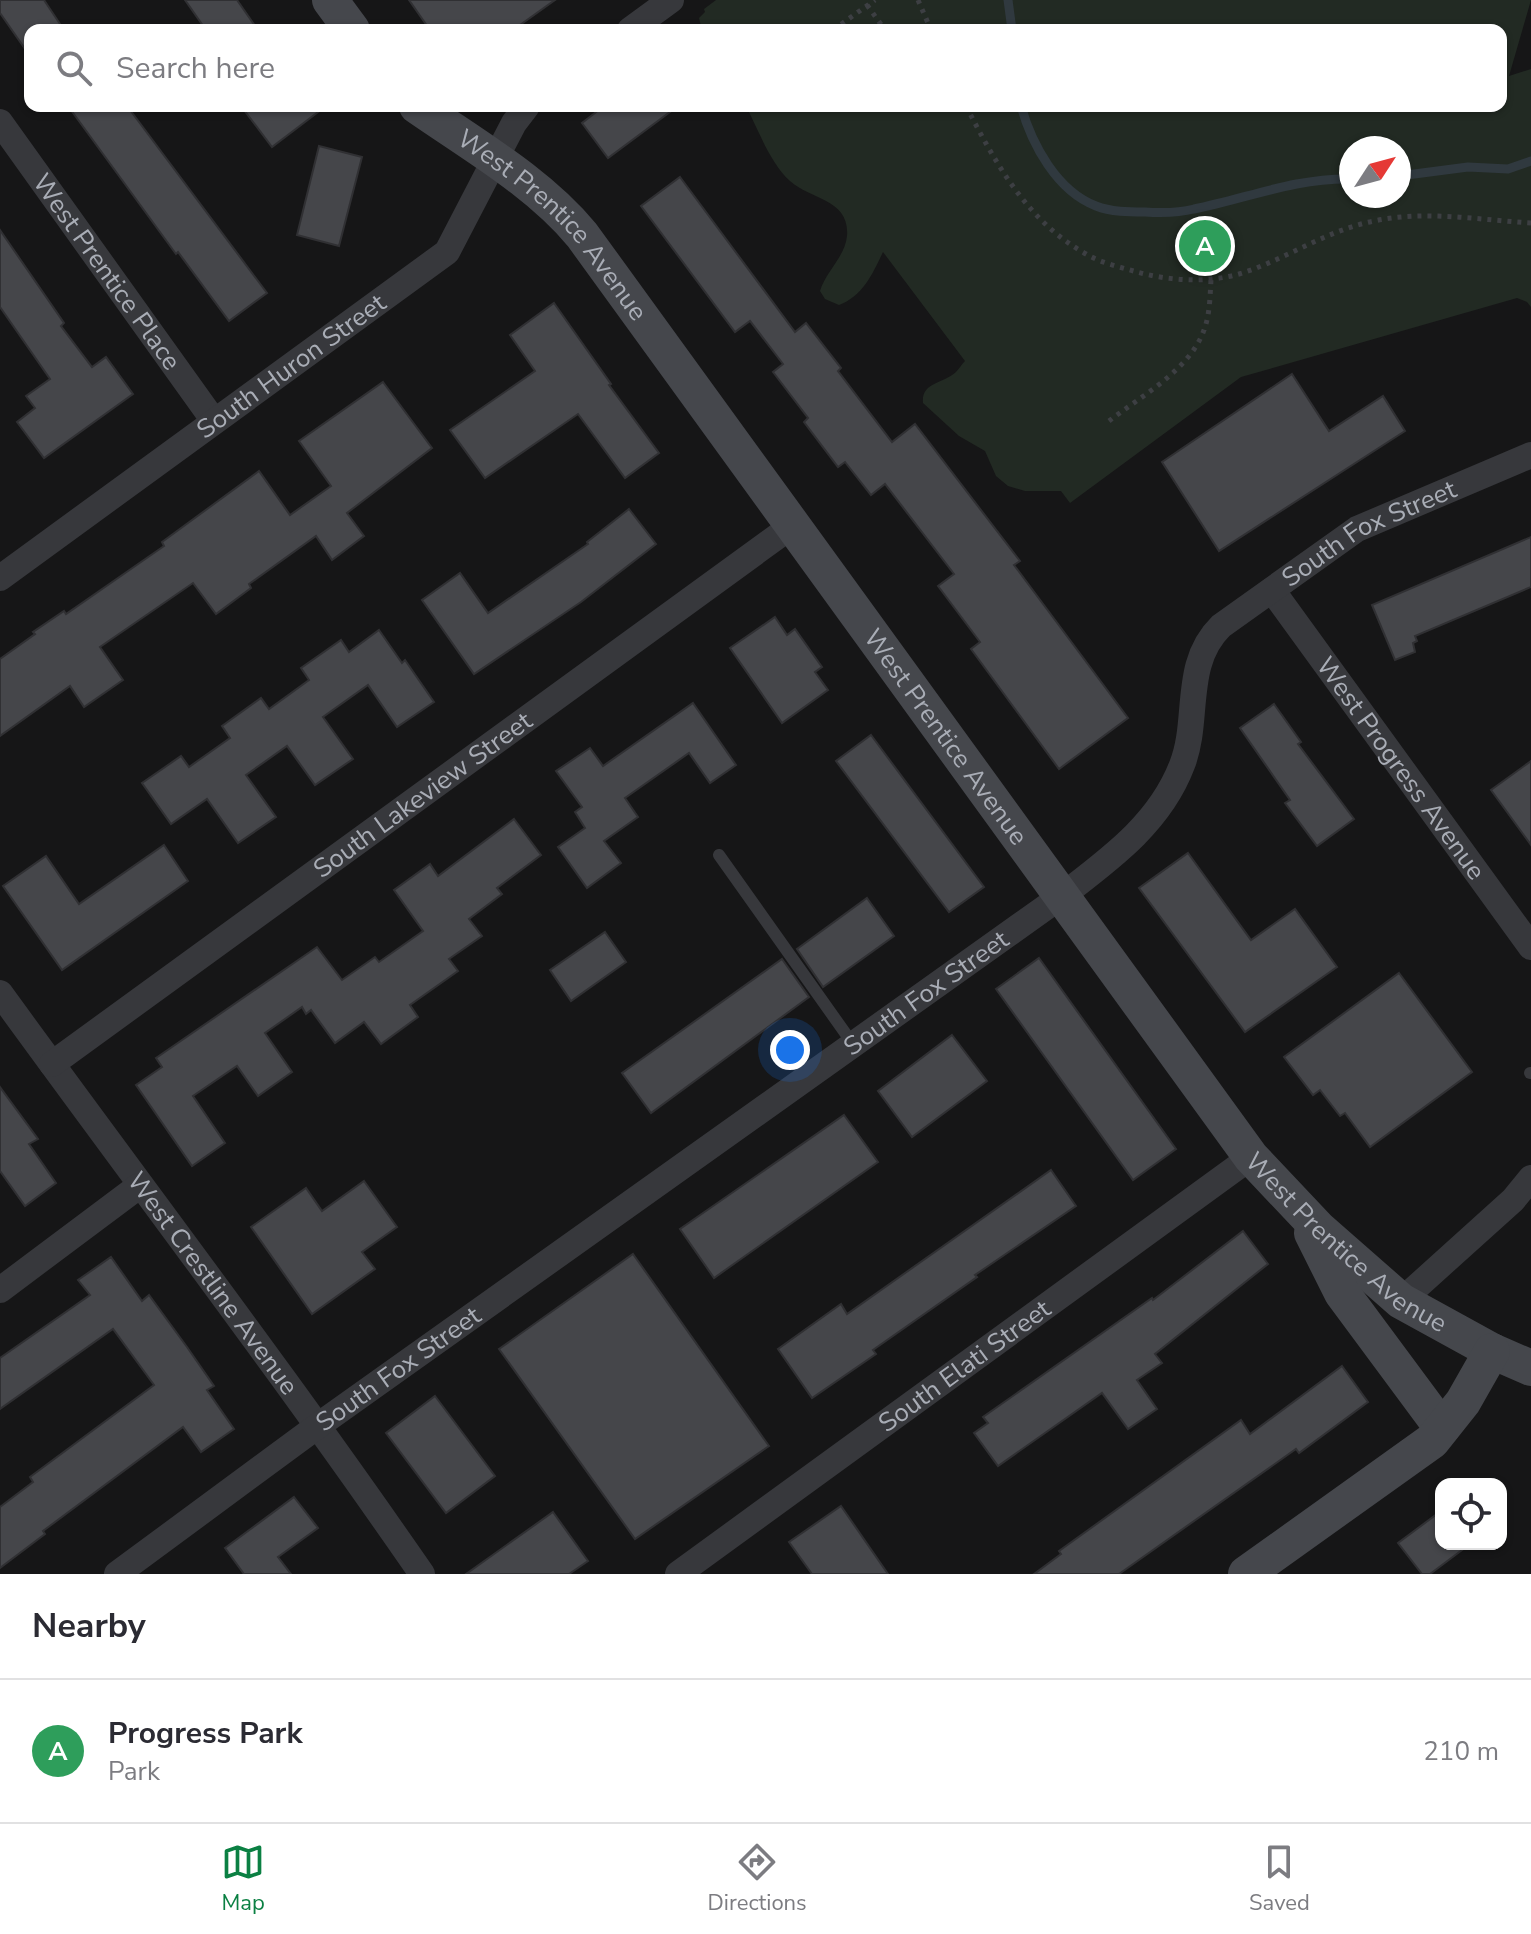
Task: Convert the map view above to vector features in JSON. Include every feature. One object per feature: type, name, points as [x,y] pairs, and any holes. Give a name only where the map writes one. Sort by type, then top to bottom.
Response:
[{"type":"street","points":[[330,0],[348,24]]},
{"type":"street","points":[[638,24],[671,0]]},
{"type":"street","name":"West Prentice Avenue","points":[[426,112],[550,202],[582,235],[1251,1157],[1319,1229],[1401,1301],[1492,1351],[1531,1368]]},
{"type":"street","name":"South Huron Street","points":[[0,578],[447,252],[522,112]]},
{"type":"street","name":"West Prentice Place","points":[[0,122],[214,421]]},
{"type":"street","name":"South Fox Street","points":[[117,1574],[319,1425],[1063,895],[1126,845],[1165,798],[1185,756],[1202,649],[1221,626],[1357,529],[1531,455]]},
{"type":"street","name":"South Lakeview Street","points":[[52,1064],[793,525]]},
{"type":"street","name":"West Progress Avenue","points":[[1272,590],[1531,947]]},
{"type":"street","name":"West Crestline Avenue","points":[[0,993],[139,1186],[319,1425],[422,1574]]},
{"type":"street","name":"South Elati Street","points":[[678,1574],[1251,1157]]},
{"type":"street","points":[[1401,1301],[1513,1200],[1531,1178]]},
{"type":"street","points":[[0,1290],[139,1186]]},
{"type":"street","points":[[1300,1210],[1342,1293],[1442,1428]]},
{"type":"street","points":[[1246,1574],[1432,1441],[1463,1402],[1492,1351]]},
{"type":"lane","points":[[719,855],[853,1044]]},
{"type":"path","points":[[841,24],[875,0]]},
{"type":"path","points":[[918,0],[928,24]]},
{"type":"path","points":[[867,5],[881,24]]},
{"type":"path","points":[[969,112],[1004,175],[1040,220],[1088,256],[1149,275],[1211,280],[1262,265],[1352,227],[1391,218],[1418,216],[1531,223]]},
{"type":"path","points":[[1109,421],[1168,376],[1191,354],[1204,330],[1211,280]]},
{"type":"shaded area","points":[[716,0],[1531,0],[1509,76],[1531,69],[1531,307],[1517,298],[1241,377],[1070,503],[1061,491],[1025,491],[1008,486],[996,476],[985,451],[959,436],[923,403],[923,396],[929,387],[951,376],[965,361],[883,252],[855,296],[839,305],[825,299],[820,291],[846,244],[846,224],[842,214],[836,207],[799,187],[783,174],[749,112],[1507,112],[1507,24],[700,24],[699,18],[704,9]]},
{"type":"building","points":[[0,0],[44,0],[60,24],[24,24],[24,47],[0,13]]},
{"type":"building","points":[[185,0],[237,0],[254,24],[202,24]]},
{"type":"building","points":[[409,0],[555,0],[521,24],[426,24]]},
{"type":"building","points":[[72,112],[131,112],[267,293],[229,321],[178,252],[176,254]]},
{"type":"building","points":[[246,112],[318,112],[272,147]]},
{"type":"building","points":[[596,112],[670,112],[608,158],[582,123]]},
{"type":"building","points":[[319,146],[362,157],[339,246],[297,235]]},
{"type":"building","points":[[680,177],[795,332],[806,323],[892,442],[915,424],[1020,561],[1014,565],[1128,718],[1059,769],[971,649],[980,642],[938,586],[954,574],[885,484],[871,495],[845,462],[838,467],[804,422],[808,418],[773,372],[783,364],[750,321],[735,332],[641,206]]},
{"type":"building","points":[[0,230],[64,323],[61,326],[92,367],[106,357],[133,394],[44,458],[17,422],[35,408],[26,396],[50,379],[0,307]]},
{"type":"building","points":[[554,303],[659,453],[625,478],[578,414],[485,478],[450,430],[535,371],[510,335]]},
{"type":"building","points":[[1292,374],[1329,431],[1383,396],[1405,431],[1219,551],[1162,462]]},
{"type":"building","points":[[383,382],[432,448],[347,513],[364,536],[332,560],[316,536],[249,584],[251,588],[216,614],[193,583],[100,647],[123,680],[84,707],[70,686],[0,736],[0,659],[35,634],[33,632],[64,611],[66,614],[164,546],[162,542],[259,471],[290,515],[331,486],[299,441]]},
{"type":"building","points":[[629,509],[656,544],[581,602],[474,674],[422,600],[460,573],[488,613],[588,544]]},
{"type":"building","points":[[1531,537],[1531,587],[1415,636],[1415,652],[1395,660],[1372,605]]},
{"type":"building","points":[[775,617],[787,635],[795,629],[822,667],[815,672],[828,690],[782,723],[730,648]]},
{"type":"building","points":[[379,630],[402,663],[405,660],[434,702],[397,727],[368,685],[323,717],[353,759],[315,785],[287,746],[246,775],[276,817],[238,843],[207,799],[171,824],[142,783],[181,756],[189,767],[230,738],[222,726],[261,698],[269,709],[309,680],[301,668],[341,640],[349,652]]},
{"type":"building","points":[[693,703],[736,765],[710,783],[689,753],[625,798],[638,817],[604,841],[621,863],[587,888],[558,847],[585,828],[575,812],[582,807],[556,771],[590,748],[603,766]]},
{"type":"building","points":[[1274,704],[1301,742],[1298,744],[1354,819],[1317,846],[1285,803],[1290,800],[1240,728]]},
{"type":"building","points":[[871,735],[984,887],[949,912],[836,761]]},
{"type":"building","points":[[1531,761],[1531,845],[1491,790]]},
{"type":"building","points":[[514,819],[541,855],[497,888],[502,894],[469,919],[482,936],[449,959],[458,971],[410,1005],[418,1017],[381,1044],[364,1022],[335,1043],[311,1010],[306,1014],[302,1007],[265,1033],[292,1072],[258,1096],[237,1066],[193,1096],[225,1143],[192,1166],[136,1085],[162,1067],[156,1058],[317,947],[342,980],[375,957],[379,962],[423,931],[394,890],[430,864],[438,876]]},
{"type":"building","points":[[164,845],[188,881],[62,970],[3,886],[46,856],[79,904]]},
{"type":"building","points":[[1188,853],[1251,940],[1295,909],[1337,967],[1245,1032],[1139,888]]},
{"type":"building","points":[[867,898],[894,936],[823,987],[797,949]]},
{"type":"building","points":[[605,932],[626,962],[571,1001],[550,970]]},
{"type":"building","points":[[1039,958],[1176,1149],[1133,1180],[996,989]]},
{"type":"building","points":[[782,959],[809,997],[651,1113],[622,1073]]},
{"type":"building","points":[[1399,973],[1472,1072],[1370,1147],[1345,1113],[1340,1116],[1320,1090],[1313,1095],[1284,1057]]},
{"type":"building","points":[[952,1035],[987,1081],[912,1137],[878,1091]]},
{"type":"building","points":[[0,1087],[38,1139],[29,1144],[56,1183],[25,1206],[0,1171]]},
{"type":"building","points":[[844,1115],[878,1162],[714,1278],[680,1229]]},
{"type":"building","points":[[1051,1170],[1076,1206],[975,1275],[977,1277],[873,1350],[876,1354],[812,1398],[778,1349],[841,1304],[847,1314]]},
{"type":"building","points":[[364,1181],[397,1227],[362,1252],[375,1269],[312,1314],[251,1227],[306,1188],[322,1211]]},
{"type":"building","points":[[1243,1231],[1268,1264],[1155,1354],[1162,1363],[1137,1380],[1157,1409],[1128,1429],[1102,1393],[998,1466],[974,1433],[988,1423],[983,1417],[1153,1300]]},
{"type":"building","points":[[633,1254],[769,1446],[635,1539],[499,1349]]},
{"type":"building","points":[[111,1257],[142,1301],[149,1295],[187,1347],[214,1386],[207,1390],[234,1429],[201,1452],[183,1427],[43,1531],[45,1534],[0,1568],[0,1507],[33,1482],[30,1477],[154,1385],[113,1329],[0,1409],[0,1358],[90,1295],[78,1280]]},
{"type":"building","points":[[1342,1366],[1368,1402],[1299,1453],[1296,1449],[1119,1574],[1034,1574],[1061,1554],[1059,1551],[1241,1420],[1250,1434]]},
{"type":"building","points":[[435,1396],[495,1476],[446,1513],[386,1433]]},
{"type":"building","points":[[294,1497],[318,1528],[278,1557],[291,1574],[244,1574],[225,1548]]},
{"type":"building","points":[[841,1506],[888,1574],[812,1574],[789,1542]]},
{"type":"building","points":[[553,1512],[588,1561],[569,1574],[466,1574]]},
{"type":"building","points":[[1435,1515],[1435,1550],[1462,1550],[1430,1574],[1422,1574],[1398,1543]]},
{"type":"waterway","points":[[1008,0],[1011,24]]},
{"type":"waterway","points":[[1023,112],[1039,151],[1058,178],[1082,199],[1108,209],[1157,213],[1182,211],[1291,185],[1339,180]]},
{"type":"waterway","points":[[1411,174],[1468,167],[1508,169],[1531,161]]},
{"type":"place","name":"Progress Park","points":[[1205,246]]}]
